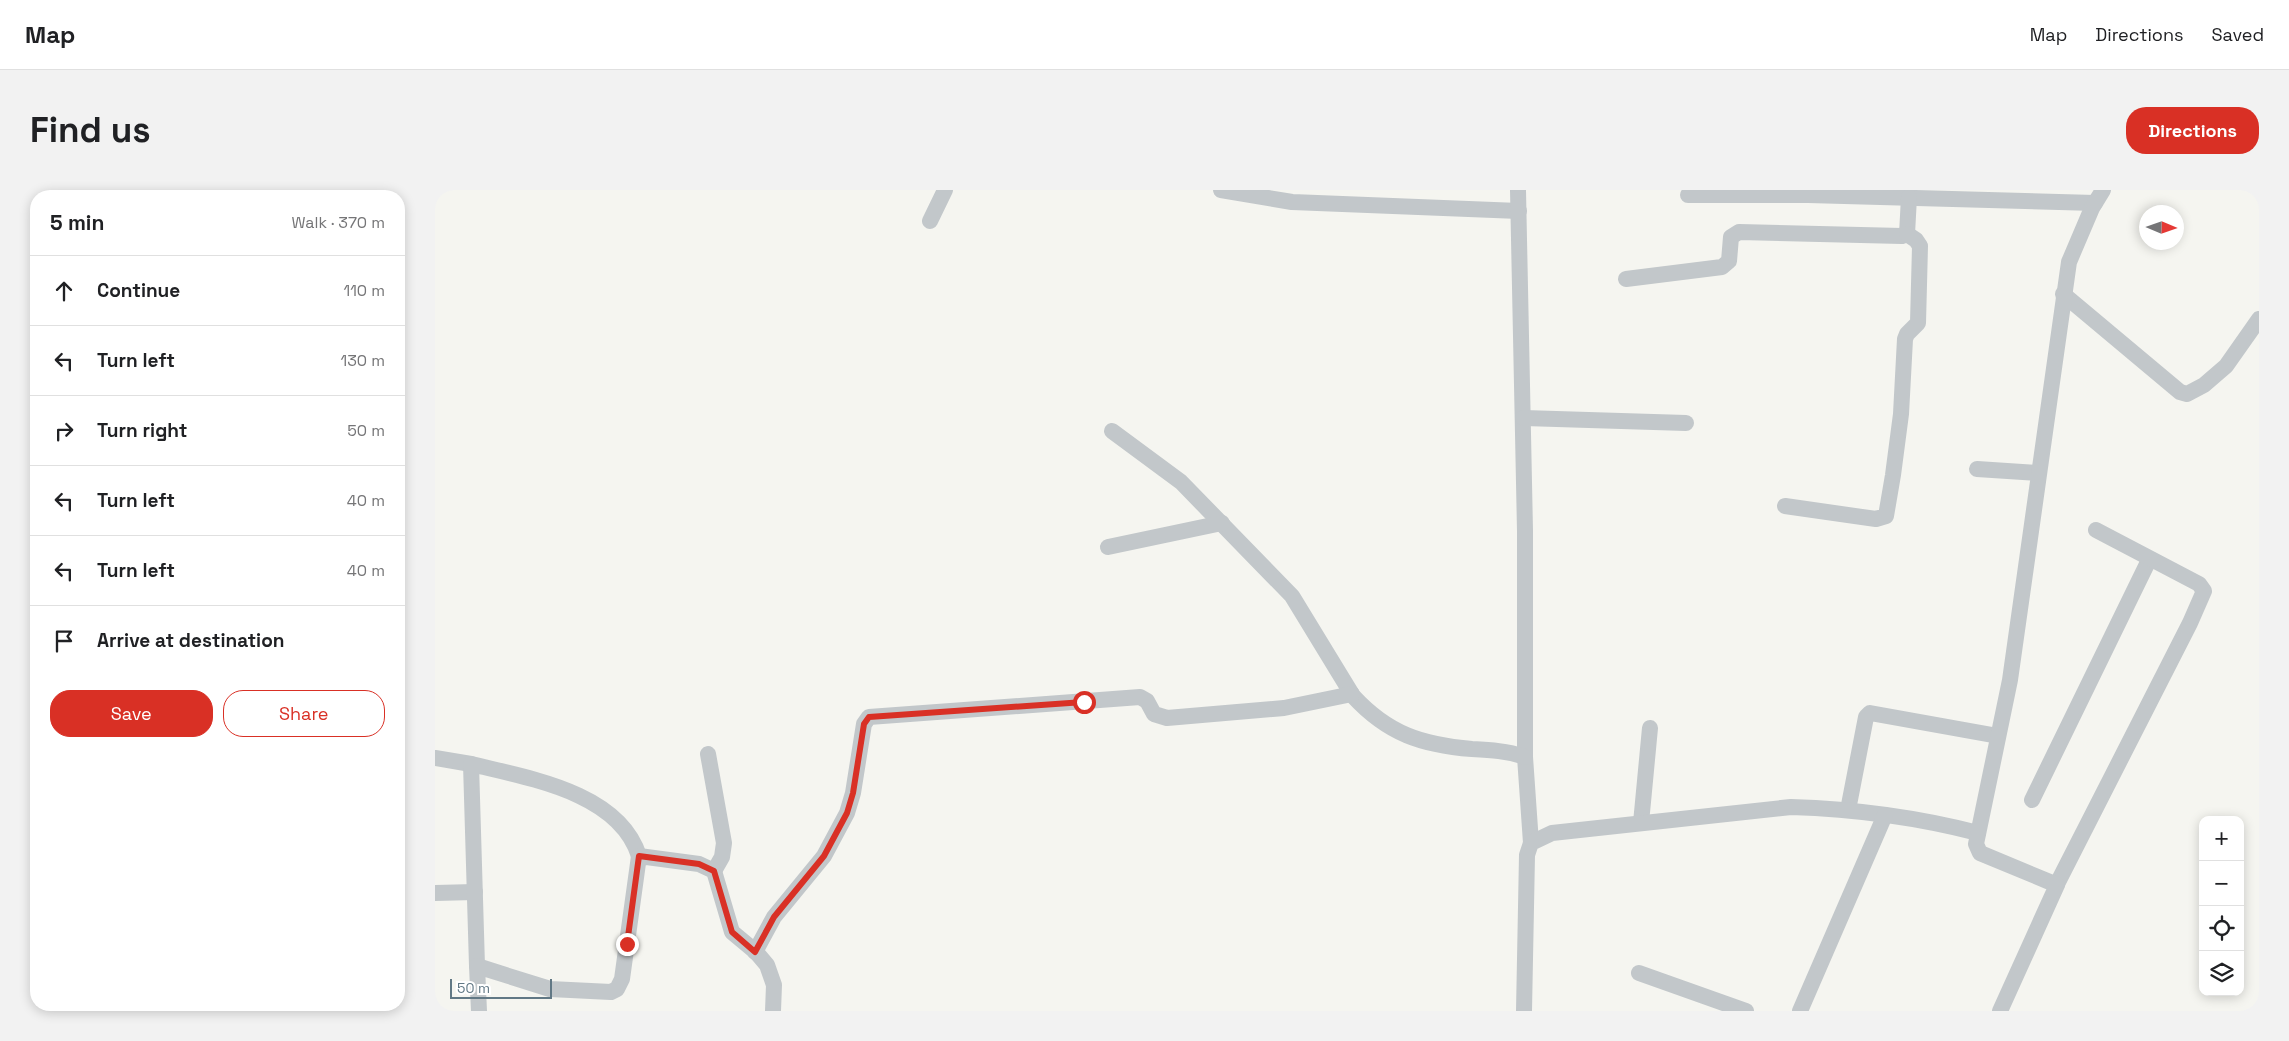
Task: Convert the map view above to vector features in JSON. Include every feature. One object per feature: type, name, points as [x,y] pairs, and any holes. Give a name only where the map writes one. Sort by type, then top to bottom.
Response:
[{"type":"street","points":[[931,221],[945,190]]},
{"type":"street","points":[[1221,190],[1285,202],[1519,211]]},
{"type":"street","points":[[1519,190],[1523,418],[1525,757],[1531,843],[1527,855],[1524,1011]]},
{"type":"street","points":[[1688,195],[1813,193],[1909,197],[2099,196],[2069,262],[2063,294],[2017,634],[1976,844],[1980,853],[2057,884]]},
{"type":"street","points":[[1907,234],[1909,197]]},
{"type":"street","points":[[1626,279],[1722,267],[1729,261],[1731,237],[1739,232],[1835,233],[1892,237],[1907,234],[1919,242],[1919,323],[1907,334],[1905,339],[1901,414],[1886,516],[1876,519],[1785,506]]},
{"type":"street","points":[[2063,294],[2180,392],[2187,394],[2204,385],[2226,366],[2259,319]]},
{"type":"street","points":[[1523,418],[1687,423]]},
{"type":"street","points":[[1112,431],[1181,482],[1292,596],[1351,694],[1366,710],[1385,725],[1403,735],[1441,746],[1505,752],[1525,757]]},
{"type":"street","points":[[1977,469],[2039,473]]},
{"type":"street","points":[[1108,547],[1222,523]]},
{"type":"street","points":[[2000,1011],[2057,884],[2205,591],[2199,584],[2149,560],[2096,530]]},
{"type":"street","points":[[2032,800],[2149,560]]},
{"type":"street","points":[[751,948],[824,856],[847,813],[853,793],[864,724],[869,717],[1140,697],[1147,701],[1154,714],[1167,718],[1284,708],[1351,694]]},
{"type":"street","points":[[1848,810],[1865,722],[1869,713],[1998,736]]},
{"type":"street","points":[[1641,823],[1650,728]]},
{"type":"street","points":[[709,754],[724,843],[722,858],[714,871],[732,932],[767,965],[773,985],[773,1011]]},
{"type":"street","points":[[435,758],[471,764],[538,780],[578,796],[620,822],[635,841],[639,856],[622,979],[615,991],[550,989],[477,966]]},
{"type":"street","points":[[471,764],[479,1011]]},
{"type":"street","points":[[1531,843],[1552,833],[1791,807],[1848,810],[1937,822],[1978,833]]},
{"type":"street","points":[[1800,1011],[1885,815]]},
{"type":"street","points":[[639,856],[699,864],[714,871]]},
{"type":"street","points":[[435,893],[475,892]]},
{"type":"street","points":[[1639,973],[1745,1011]]},
{"type":"route","points":[[627,944],[639,856],[699,864],[714,871],[718,878],[728,923],[732,932],[755,952],[767,927],[812,873],[839,830],[853,793],[865,719],[873,716],[960,712],[1084,702]]}]
